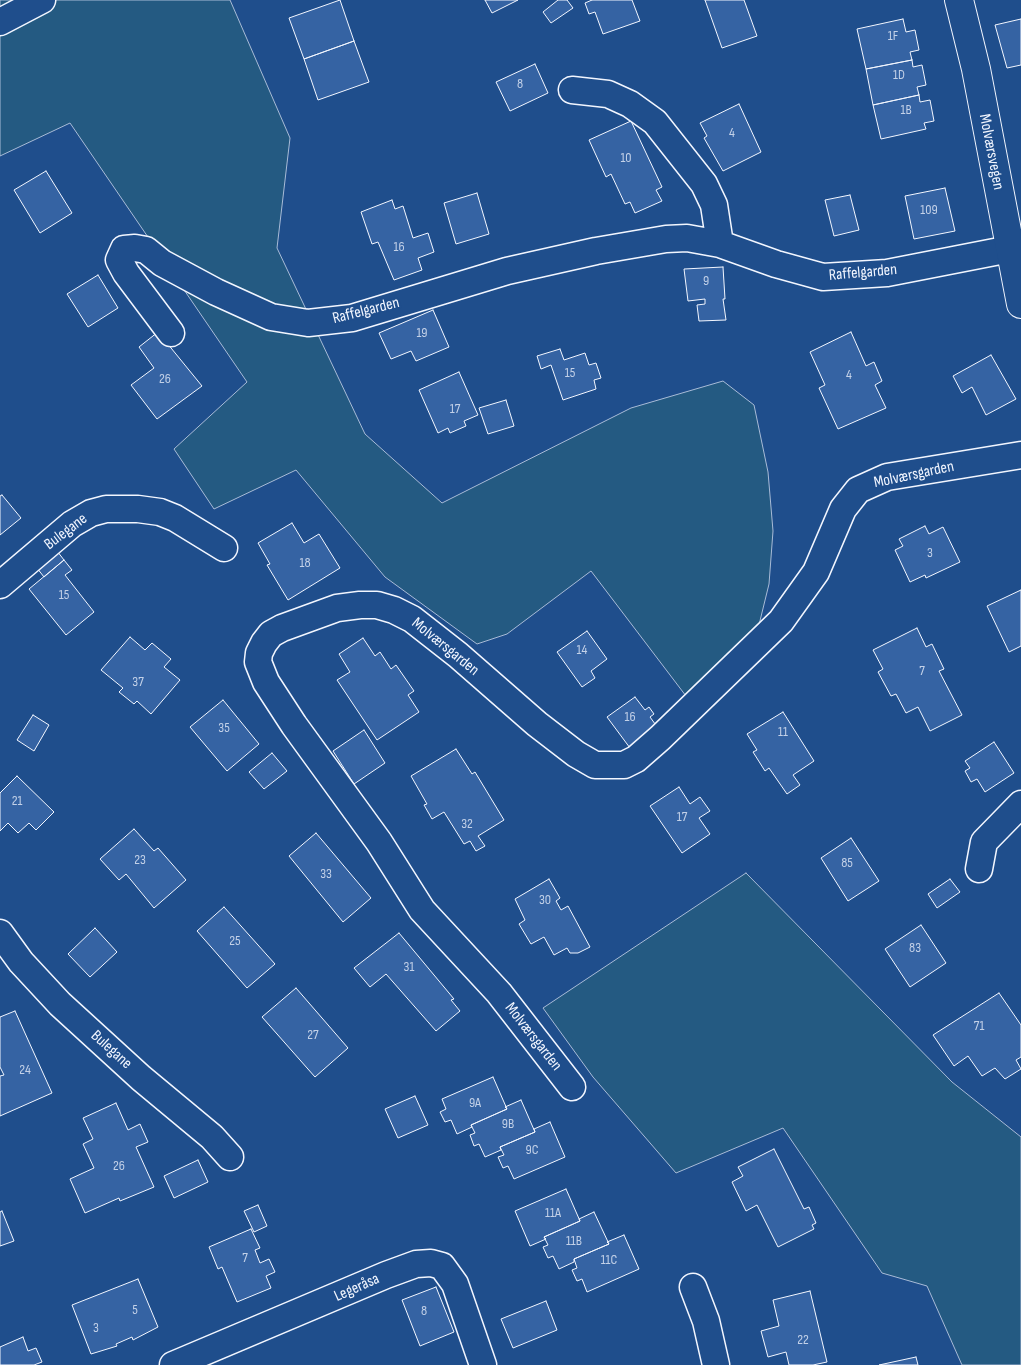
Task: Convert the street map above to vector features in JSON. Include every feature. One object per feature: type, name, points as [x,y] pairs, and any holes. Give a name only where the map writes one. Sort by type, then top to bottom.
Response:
[{"type":"street","points":[[0,22],[42,0]]},
{"type":"street","name":"Molværsvegen","points":[[959,0],[976,68],[1021,304]]},
{"type":"street","points":[[572,90],[608,94],[630,104],[655,122],[704,184],[714,206],[720,244]]},
{"type":"street","name":"Raffelgarden","points":[[171,333],[126,273],[119,260],[124,249],[146,250],[162,263],[216,292],[271,317],[308,323],[352,318],[507,271],[596,251],[680,238],[720,244],[776,264],[823,277],[887,273],[1010,249]]},
{"type":"street","name":"Molværsgarden","points":[[572,1087],[499,993],[422,910],[379,842],[294,725],[266,682],[258,662],[259,653],[264,643],[271,634],[282,628],[337,608],[377,605],[394,610],[412,619],[458,655],[537,724],[576,754],[595,764],[624,765],[660,738],[781,621],[816,572],[843,510],[858,490],[886,478],[1021,455]]},
{"type":"street","name":"Bulegane","points":[[0,585],[72,524],[91,513],[106,510],[138,509],[160,512],[175,518],[224,548]]},
{"type":"street","points":[[978,869],[984,842],[1021,804]]},
{"type":"street","name":"Bulegane","points":[[0,933],[21,962],[60,1004],[141,1078],[212,1137],[230,1157]]},
{"type":"street","name":"Legeråsa","points":[[174,1365],[386,1275],[416,1264],[432,1263],[442,1266],[456,1284],[483,1365]]},
{"type":"street","points":[[693,1287],[706,1321],[716,1365]]},
{"type":"shaded area","points":[[0,0],[230,0],[290,138],[277,248],[365,434],[442,503],[631,408],[723,381],[754,405],[768,472],[773,531],[769,584],[757,633],[686,696],[591,571],[507,634],[477,644],[385,577],[296,470],[214,509],[174,449],[247,382],[70,123],[0,156]]},
{"type":"shaded area","points":[[746,873],[952,1082],[1021,1137],[1021,1365],[962,1365],[927,1286],[882,1273],[783,1128],[676,1173],[593,1077],[543,1008]]},
{"type":"building","points":[[340,0],[354,41],[304,59],[289,18]]},
{"type":"building","points":[[485,0],[518,0],[492,13]]},
{"type":"building","points":[[558,0],[567,0],[573,8],[551,23],[543,12]]},
{"type":"building","points":[[592,0],[632,0],[640,21],[603,34],[595,12],[589,14],[585,3]]},
{"type":"building","points":[[705,0],[744,0],[757,36],[722,48]]},
{"type":"building","points":[[903,19],[906,32],[915,30],[919,50],[910,52],[912,60],[866,69],[857,29]]},
{"type":"building","points":[[1021,19],[1021,65],[1007,68],[995,25]]},
{"type":"building","points":[[354,41],[369,82],[318,100],[304,59]]},
{"type":"building","points":[[912,60],[913,67],[922,65],[926,85],[917,87],[919,95],[873,105],[866,69]]},
{"type":"building","points":[[535,64],[548,93],[510,111],[496,82]]},
{"type":"building","points":[[919,95],[920,102],[930,100],[934,121],[924,123],[926,129],[881,139],[873,105]]},
{"type":"building","points":[[739,104],[761,152],[723,171],[704,138],[707,136],[700,123]]},
{"type":"building","points":[[631,121],[662,187],[656,190],[662,201],[635,213],[630,202],[625,204],[611,174],[606,177],[589,140]]},
{"type":"building","points":[[46,171],[72,213],[40,233],[14,190]]},
{"type":"building","points":[[945,188],[955,231],[914,239],[905,196]]},
{"type":"building","points":[[477,193],[489,234],[456,244],[444,203]]},
{"type":"building","points":[[850,195],[859,230],[834,236],[825,200]]},
{"type":"building","points":[[392,200],[395,209],[403,206],[413,238],[428,233],[434,252],[418,258],[422,270],[394,280],[378,242],[372,244],[361,212]]},
{"type":"building","points":[[723,267],[725,299],[723,299],[726,320],[699,321],[697,305],[705,304],[705,299],[688,301],[684,269]]},
{"type":"building","points":[[98,275],[118,308],[88,327],[67,294]]},
{"type":"building","points":[[433,310],[449,347],[416,361],[411,351],[391,359],[379,333]]},
{"type":"building","points":[[158,332],[202,386],[157,419],[131,385],[154,368],[139,347]]},
{"type":"building","points":[[851,332],[866,366],[874,362],[882,381],[875,385],[886,408],[838,429],[819,388],[825,385],[810,352]]},
{"type":"building","points":[[560,349],[564,360],[585,353],[589,365],[596,363],[601,378],[594,380],[596,389],[563,400],[551,365],[541,369],[537,356]]},
{"type":"building","points":[[991,355],[1016,399],[986,415],[972,387],[962,393],[953,376]]},
{"type":"building","points":[[459,372],[478,415],[464,421],[466,426],[450,433],[448,428],[438,433],[419,390]]},
{"type":"building","points":[[506,400],[514,426],[488,434],[479,408]]},
{"type":"building","points":[[2,495],[21,518],[0,535],[0,496]]},
{"type":"building","points":[[292,523],[304,543],[319,534],[340,568],[288,600],[267,565],[270,564],[258,543]]},
{"type":"building","points":[[925,526],[929,534],[943,527],[960,562],[926,578],[925,575],[910,582],[895,550],[903,546],[899,539]]},
{"type":"building","points":[[54,547],[64,560],[44,577],[33,563]]},
{"type":"building","points":[[64,560],[72,570],[65,575],[94,612],[66,635],[29,589]]},
{"type":"building","points":[[1021,590],[1021,646],[1009,652],[987,606]]},
{"type":"building","points":[[917,628],[926,647],[932,644],[944,669],[939,671],[962,715],[930,731],[918,707],[906,713],[896,694],[891,696],[878,672],[883,669],[873,650]]},
{"type":"building","points":[[587,631],[607,659],[591,671],[595,678],[582,687],[557,652]]},
{"type":"building","points":[[130,637],[145,650],[152,643],[171,659],[164,667],[180,680],[151,714],[137,701],[134,704],[119,692],[123,688],[101,670]]},
{"type":"building","points":[[363,638],[375,656],[380,652],[391,669],[396,665],[414,691],[408,695],[419,712],[377,740],[337,680],[350,672],[339,654]]},
{"type":"building","points":[[635,697],[645,710],[649,707],[654,714],[650,717],[658,728],[630,748],[607,717]]},
{"type":"building","points":[[223,700],[259,744],[227,771],[190,727]]},
{"type":"building","points":[[783,712],[814,761],[793,775],[800,785],[787,794],[769,768],[765,771],[753,752],[757,750],[747,734]]},
{"type":"building","points":[[33,715],[49,725],[34,751],[17,740]]},
{"type":"building","points":[[364,730],[385,763],[354,784],[333,751]]},
{"type":"building","points":[[994,742],[1014,773],[985,792],[977,779],[971,782],[965,771],[970,768],[965,761]]},
{"type":"building","points":[[456,749],[472,774],[475,772],[504,820],[478,836],[485,846],[476,851],[470,841],[464,844],[444,812],[432,819],[424,805],[427,804],[411,776]]},
{"type":"building","points":[[272,753],[287,771],[264,789],[249,772]]},
{"type":"building","points":[[17,776],[54,812],[36,830],[29,823],[18,833],[8,823],[0,831],[0,793]]},
{"type":"building","points":[[679,787],[690,804],[700,797],[710,811],[699,818],[710,834],[682,853],[650,806]]},
{"type":"building","points":[[134,829],[154,851],[158,848],[186,880],[154,908],[126,874],[119,880],[100,859]]},
{"type":"building","points":[[316,833],[371,898],[343,922],[289,856]]},
{"type":"building","points":[[851,838],[879,881],[848,901],[821,858]]},
{"type":"building","points":[[549,879],[560,898],[556,901],[561,910],[568,906],[590,947],[578,953],[570,953],[567,948],[554,955],[544,937],[531,944],[519,924],[525,920],[515,899]]},
{"type":"building","points":[[950,879],[960,892],[937,908],[928,894]]},
{"type":"building","points":[[224,907],[275,964],[247,988],[197,931]]},
{"type":"building","points":[[921,925],[946,963],[910,987],[885,949]]},
{"type":"building","points":[[95,928],[117,952],[90,977],[68,954]]},
{"type":"building","points":[[399,933],[454,999],[451,1000],[460,1011],[436,1031],[386,974],[370,987],[354,968]]},
{"type":"building","points":[[296,988],[348,1048],[315,1077],[262,1017]]},
{"type":"building","points":[[999,993],[1021,1025],[1021,1057],[1016,1060],[1021,1069],[1005,1079],[995,1068],[982,1076],[968,1056],[954,1066],[933,1035]]},
{"type":"building","points":[[15,1011],[52,1093],[0,1116],[0,1076],[4,1075],[0,1067],[0,1017]]},
{"type":"building","points":[[493,1077],[507,1109],[471,1125],[472,1127],[457,1134],[451,1120],[445,1122],[440,1112],[446,1109],[442,1099]]},
{"type":"building","points":[[415,1096],[428,1125],[398,1138],[385,1109]]},
{"type":"building","points":[[521,1100],[535,1132],[500,1147],[501,1150],[485,1157],[479,1144],[474,1146],[470,1135],[475,1133],[471,1125],[507,1109],[505,1107]]},
{"type":"building","points":[[116,1103],[128,1130],[140,1124],[148,1142],[136,1147],[154,1187],[120,1201],[119,1198],[85,1213],[70,1179],[94,1168],[83,1144],[93,1139],[83,1118]]},
{"type":"building","points":[[550,1122],[565,1157],[514,1179],[508,1166],[503,1168],[498,1157],[504,1155],[500,1147],[535,1132],[534,1129]]},
{"type":"building","points":[[774,1149],[804,1209],[809,1207],[816,1223],[812,1225],[814,1229],[778,1247],[757,1205],[746,1211],[732,1182],[743,1176],[738,1167]]},
{"type":"building","points":[[198,1160],[208,1182],[174,1198],[164,1176]]},
{"type":"building","points":[[566,1189],[580,1221],[544,1237],[546,1239],[530,1246],[515,1211]]},
{"type":"building","points":[[258,1205],[267,1226],[254,1232],[244,1211]]},
{"type":"building","points":[[2,1211],[14,1241],[0,1246],[0,1212]]},
{"type":"building","points":[[594,1212],[609,1244],[574,1259],[574,1262],[559,1269],[553,1256],[548,1258],[543,1247],[548,1245],[544,1237],[580,1221],[579,1219]]},
{"type":"building","points":[[251,1229],[260,1248],[255,1250],[260,1263],[269,1259],[275,1272],[266,1276],[271,1288],[237,1302],[222,1267],[218,1269],[209,1247]]},
{"type":"building","points":[[624,1235],[639,1269],[587,1292],[582,1279],[577,1281],[572,1270],[577,1268],[574,1259],[609,1244],[607,1242]]},
{"type":"building","points":[[138,1279],[158,1327],[133,1340],[132,1337],[116,1344],[117,1346],[91,1354],[72,1305]]},
{"type":"building","points":[[436,1287],[454,1332],[420,1346],[402,1300]]},
{"type":"building","points":[[810,1291],[827,1362],[813,1365],[789,1365],[786,1352],[768,1357],[761,1331],[779,1326],[773,1300]]},
{"type":"building","points":[[546,1301],[557,1330],[513,1348],[501,1319]]},
{"type":"building","points":[[23,1337],[28,1351],[36,1348],[42,1362],[34,1365],[0,1365],[0,1347]]},
{"type":"building","points":[[916,1357],[918,1365],[879,1365]]}]
